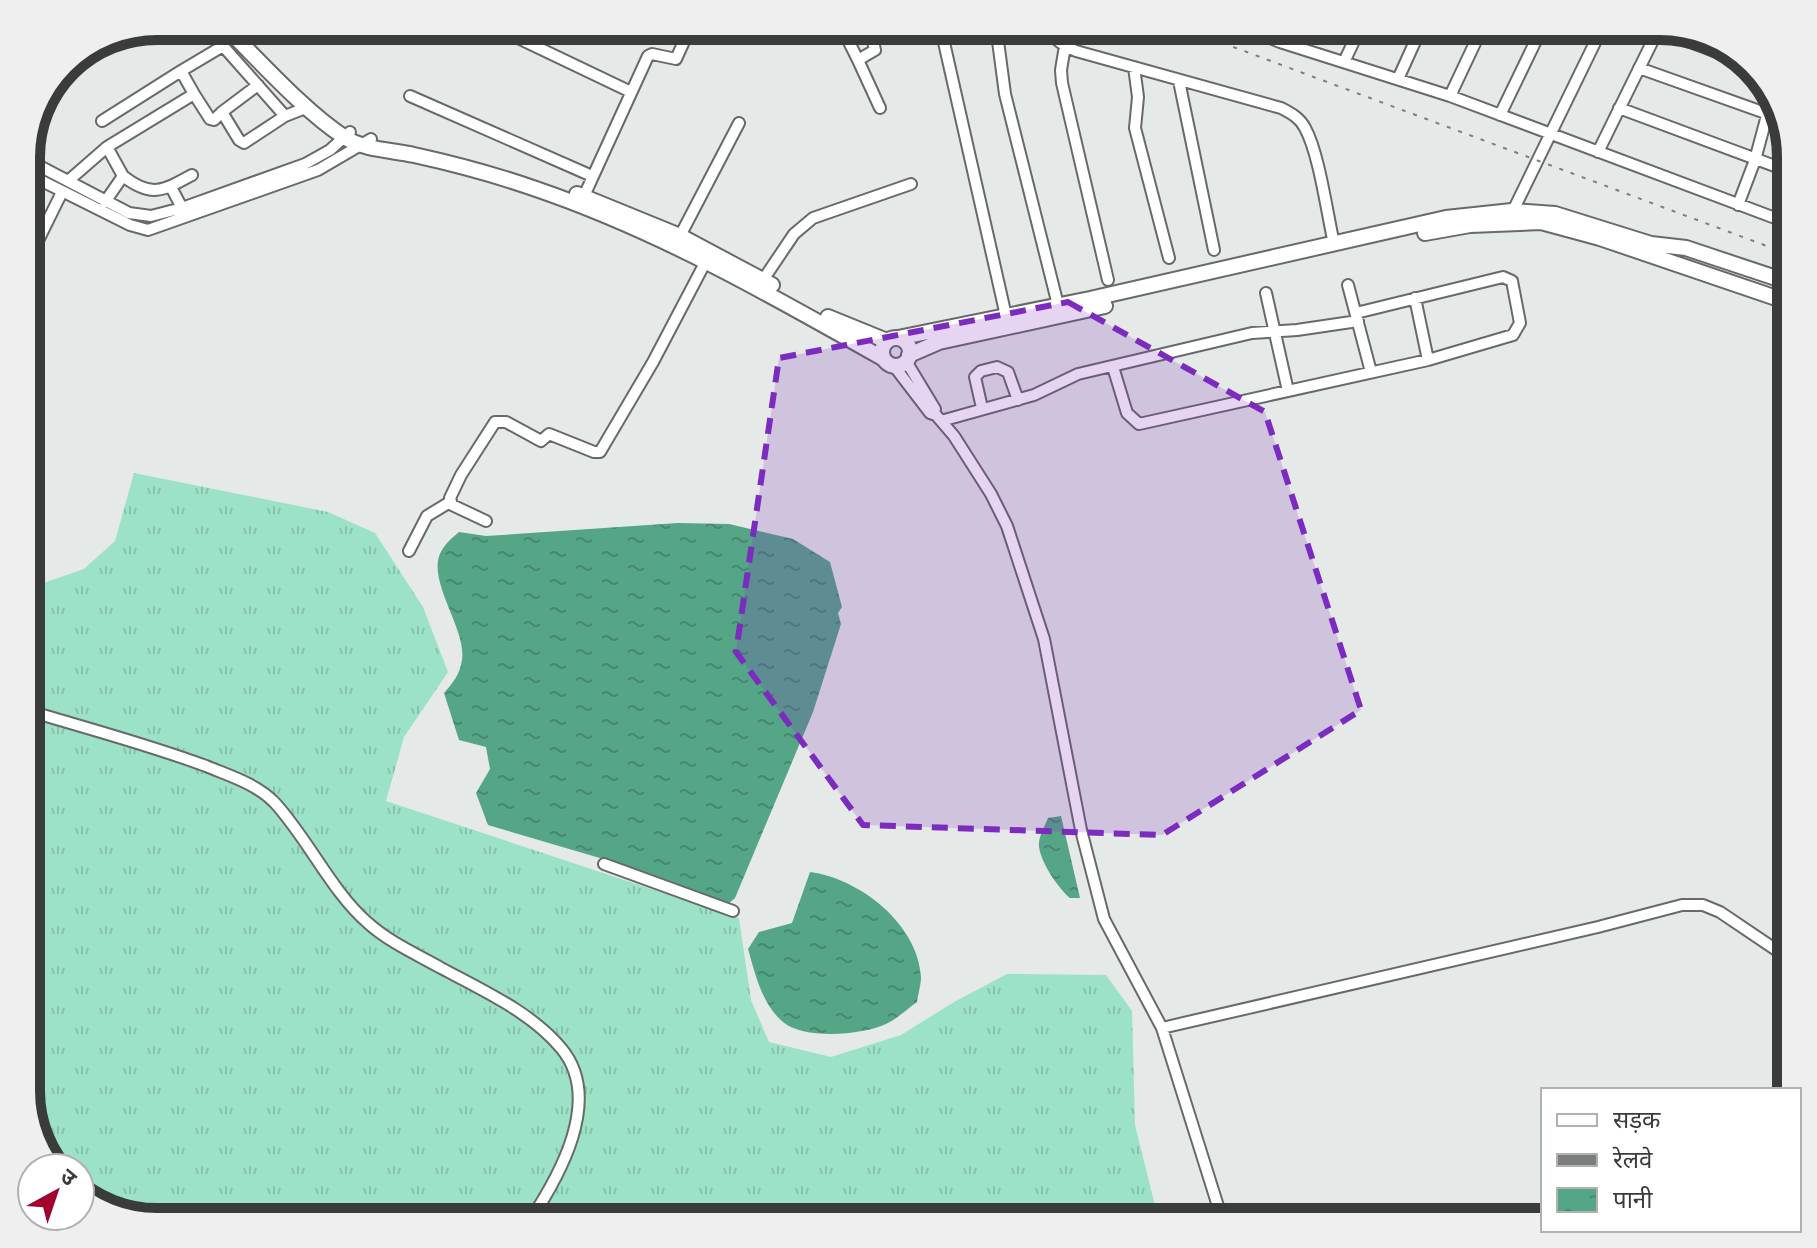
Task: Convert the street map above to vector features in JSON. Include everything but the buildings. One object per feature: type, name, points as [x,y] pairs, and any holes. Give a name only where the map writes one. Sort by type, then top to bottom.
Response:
[{"type":"main road","points":[[244,40],[348,135]]},
{"type":"main road","points":[[247,42],[308,107],[348,135],[536,189],[621,221],[898,360]]},
{"type":"main road","points":[[367,142],[477,161],[584,196],[680,236],[842,325],[909,348],[898,360]]},
{"type":"main road","points":[[1511,217],[1405,236],[1059,311],[1006,316],[892,340],[882,353],[898,360],[939,342],[1059,311],[1446,218],[1555,214],[1651,244],[1777,296]]},
{"type":"main road","points":[[1671,254],[1686,248],[1777,280]]},
{"type":"street","points":[[522,40],[631,92]]},
{"type":"street","points":[[584,196],[648,56],[652,54],[676,59],[685,40]]},
{"type":"street","points":[[848,40],[880,108]]},
{"type":"street","points":[[858,60],[875,50],[873,40]]},
{"type":"street","points":[[943,40],[1006,316]]},
{"type":"street","points":[[998,40],[1005,94],[1059,311]]},
{"type":"street","points":[[1057,40],[1065,46],[1179,81],[1281,108],[1304,125],[1311,142],[1334,244]]},
{"type":"street","points":[[1275,40],[1450,96],[1722,199],[1777,224]]},
{"type":"street","points":[[1344,62],[1354,40]]},
{"type":"street","points":[[1398,79],[1416,40]]},
{"type":"street","points":[[1450,96],[1476,40]]},
{"type":"street","points":[[1500,115],[1536,40]]},
{"type":"street","points":[[1511,217],[1596,40]]},
{"type":"street","points":[[1598,152],[1653,40]]},
{"type":"street","points":[[102,121],[223,46],[285,116]]},
{"type":"street","points":[[1065,46],[1062,83],[1108,280]]},
{"type":"street","points":[[1134,67],[1138,97],[1135,128],[1169,258]]},
{"type":"street","points":[[1639,68],[1767,114],[1755,160],[1736,207]]},
{"type":"street","points":[[181,71],[210,119],[214,120],[258,85]]},
{"type":"street","points":[[1179,81],[1214,250]]},
{"type":"street","points":[[68,181],[107,147],[194,94]]},
{"type":"street","points":[[410,96],[592,176]]},
{"type":"street","points":[[222,112],[244,143],[285,116],[308,107]]},
{"type":"street","points":[[1619,108],[1777,167]]},
{"type":"street","points":[[680,236],[739,123]]},
{"type":"street","points":[[40,166],[105,202],[138,215],[151,216],[305,164],[348,135]]},
{"type":"street","points":[[40,180],[130,225],[148,230],[318,170],[367,142]]},
{"type":"street","points":[[107,147],[123,176],[139,189],[171,187],[192,175]]},
{"type":"street","points":[[105,202],[123,176]]},
{"type":"street","points":[[763,280],[800,226],[813,218],[911,184]]},
{"type":"street","points":[[171,187],[182,208]]},
{"type":"street","points":[[40,237],[62,192]]},
{"type":"street","points":[[1736,207],[1777,220]]},
{"type":"street","points":[[409,551],[427,516],[450,502],[461,475],[495,422],[506,422],[541,441],[549,434],[600,452],[653,362],[706,261]]},
{"type":"street","points":[[939,418],[1018,400],[1078,374],[1252,333],[1357,317],[1415,298],[1503,277],[1512,281],[1520,323],[1513,335],[1428,360],[1139,424],[1127,413],[1113,367]]},
{"type":"street","points":[[1348,285],[1371,372]]},
{"type":"street","points":[[1266,293],[1288,391]]},
{"type":"street","points":[[1415,298],[1428,360]]},
{"type":"street","points":[[898,360],[954,436],[991,494],[1007,526],[1044,639],[1081,830],[1104,919],[1162,1028],[1219,1208]]},
{"type":"street","points":[[982,408],[975,377],[981,371],[997,367],[1008,372],[1018,400]]},
{"type":"street","points":[[450,502],[486,521]]},
{"type":"street","points":[[40,714],[173,754],[240,779],[274,803],[351,905],[369,924],[507,1005],[562,1049],[576,1076],[575,1123],[564,1160],[538,1208]]},
{"type":"street","points":[[604,864],[733,911]]},
{"type":"street","points":[[1162,1028],[1682,905],[1703,905],[1720,912],[1777,951]]},
{"type":"highlighted area","points":[[1068,302],[1265,412],[1361,710],[1162,835],[863,825],[736,652],[779,358]]},
{"type":"green space","points":[[134,473],[328,512],[375,533],[423,607],[448,672],[404,737],[386,801],[739,918],[751,1000],[769,1042],[831,1057],[901,1035],[1007,974],[1106,975],[1132,1011],[1135,1125],[1156,1208],[157,1208],[127,1204],[105,1196],[96,1190],[96,1152],[57,1152],[44,1121],[40,1099],[40,584],[84,569],[115,541]]},
{"type":"water","points":[[678,523],[729,524],[793,539],[830,562],[842,607],[838,613],[841,624],[813,712],[735,898],[727,905],[610,861],[488,825],[476,793],[490,769],[486,747],[459,740],[444,693],[460,670],[462,647],[442,589],[438,561],[444,547],[459,532],[486,536]]},
{"type":"water","points":[[1061,816],[1080,898],[1070,898],[1060,888],[1039,849],[1048,818]]},
{"type":"water","points":[[810,872],[847,883],[865,894],[882,906],[909,939],[921,977],[917,1002],[890,1022],[849,1033],[805,1031],[783,1022],[765,998],[748,949],[759,932],[792,923]]},
{"type":"railway","points":[[1215,40],[1777,250]]}]
